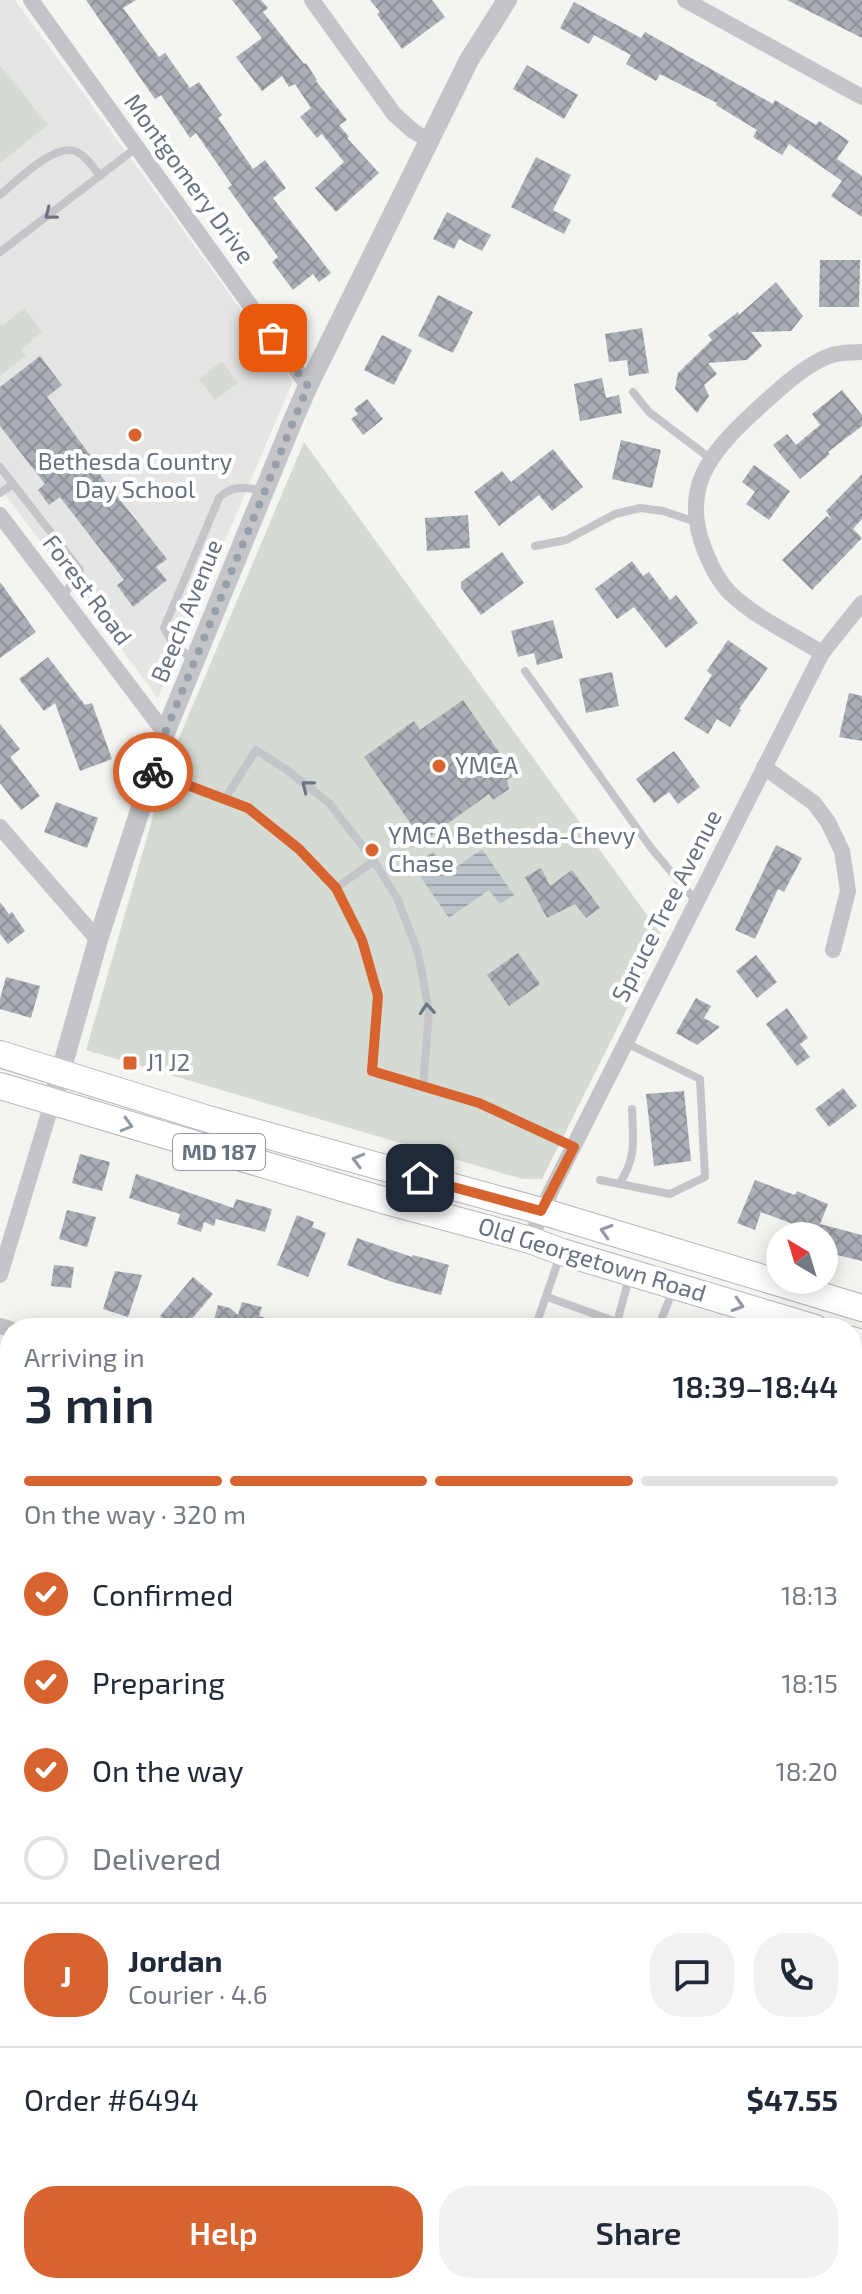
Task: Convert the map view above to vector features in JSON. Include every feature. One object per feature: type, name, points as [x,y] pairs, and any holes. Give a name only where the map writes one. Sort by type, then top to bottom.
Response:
[{"type":"main road","name":"Old Georgetown Road","points":[[0,1054],[208,1119],[541,1211],[862,1308]]},
{"type":"main road","name":"Old Georgetown Road","points":[[0,1086],[386,1201],[530,1240],[774,1318]]},
{"type":"street","name":"Montgomery Drive","points":[[31,0],[308,386]]},
{"type":"street","points":[[312,0],[394,114],[428,140]]},
{"type":"street","name":"Beech Avenue","points":[[0,1275],[98,940],[165,733],[308,386],[469,60],[507,0]]},
{"type":"street","points":[[685,0],[862,97]]},
{"type":"street","points":[[822,653],[729,592],[714,572],[697,532],[696,497],[702,474],[724,440],[792,377],[831,355],[862,352]]},
{"type":"street","name":"Forest Road","points":[[0,515],[165,733]]},
{"type":"street","name":"Spruce Tree Avenue","points":[[530,1240],[541,1211],[822,653],[862,603]]},
{"type":"street","points":[[764,767],[814,803],[828,822],[842,851],[848,891],[833,950]]},
{"type":"street","points":[[0,827],[98,940]]},
{"type":"lane","points":[[0,252],[136,148]]},
{"type":"lane","points":[[0,195],[50,156],[64,149],[80,153],[100,176]]},
{"type":"lane","points":[[633,392],[649,412],[711,459]]},
{"type":"lane","points":[[0,467],[80,570],[62,597]]},
{"type":"lane","points":[[0,493],[13,484]]},
{"type":"lane","points":[[194,661],[173,644],[164,628],[219,498],[237,487],[264,491]]},
{"type":"lane","points":[[535,546],[566,540],[615,514],[640,508],[663,511],[697,523]]},
{"type":"lane","points":[[525,671],[651,848],[696,901]]},
{"type":"lane","points":[[225,799],[256,750],[329,803],[374,861],[397,898],[418,952],[429,1011],[423,1086]]},
{"type":"lane","points":[[153,772],[248,808],[299,849],[336,888],[362,940],[378,996],[372,1071],[479,1103],[574,1147]]},
{"type":"lane","points":[[336,888],[374,861]]},
{"type":"lane","points":[[600,1180],[670,1194],[705,1177],[700,1079],[625,1043]]},
{"type":"lane","points":[[619,1184],[628,1171],[634,1153],[632,1109]]},
{"type":"lane","points":[[539,1318],[562,1252]]},
{"type":"lane","points":[[618,1318],[631,1271]]},
{"type":"lane","points":[[662,1318],[674,1286]]},
{"type":"lane","points":[[547,1297],[606,1318]]},
{"type":"shaded area","name":"Bethesda Country Day School","points":[[0,0],[15,0],[293,381],[158,698],[0,488]]},
{"type":"shaded area","points":[[0,65],[48,125],[0,163]]},
{"type":"shaded area","points":[[24,308],[42,332],[21,349],[26,356],[0,376],[0,323],[3,325]]},
{"type":"shaded area","points":[[222,361],[238,383],[215,400],[199,379]]},
{"type":"shaded area","name":"YMCA Bethesda-Chevy Chase","points":[[304,442],[663,937],[542,1179],[522,1179],[86,1050],[168,764]]},
{"type":"shaded area","points":[[482,849],[514,895],[500,904],[489,890],[449,918],[413,866],[433,852],[448,873]]},
{"type":"building","points":[[86,0],[136,0],[123,8],[159,57],[165,53],[190,88],[199,82],[222,115],[218,118],[253,169],[265,160],[286,188],[273,198],[331,273],[319,282],[313,274],[293,290],[272,262],[278,257],[228,188],[232,185],[196,133],[190,138],[161,95],[155,99]]},
{"type":"building","points":[[232,0],[261,0],[268,8],[263,12],[306,63],[347,120],[339,125],[347,138],[379,173],[336,212],[315,188],[344,162],[322,134],[317,138],[300,117],[311,108],[295,84],[289,87],[282,76],[262,91],[236,57],[262,38]]},
{"type":"building","points":[[370,0],[432,0],[445,17],[402,49]]},
{"type":"building","points":[[787,0],[862,0],[862,38]]},
{"type":"building","points":[[574,2],[641,38],[645,32],[773,104],[775,100],[816,125],[819,121],[849,141],[837,159],[862,176],[862,217],[831,196],[842,181],[789,144],[782,155],[753,137],[757,130],[717,103],[660,74],[656,81],[626,64],[631,55],[594,35],[589,44],[560,28]]},
{"type":"building","points":[[527,65],[578,95],[564,119],[513,89]]},
{"type":"building","points":[[536,157],[571,175],[553,210],[571,220],[564,234],[511,207]]},
{"type":"building","points":[[447,212],[491,235],[482,251],[459,239],[454,249],[433,239]]},
{"type":"building","points":[[820,260],[860,260],[859,307],[819,307]]},
{"type":"building","points":[[776,282],[803,316],[791,331],[751,332],[762,346],[747,360],[708,363],[717,374],[704,385],[709,396],[697,413],[675,389],[678,373],[712,340],[708,335],[738,312],[739,315]]},
{"type":"building","points":[[438,295],[473,312],[453,353],[418,336]]},
{"type":"building","points":[[642,328],[649,373],[629,376],[627,360],[609,362],[605,334]]},
{"type":"building","points":[[382,335],[412,350],[394,385],[364,370]]},
{"type":"building","points":[[40,356],[62,385],[47,397],[93,459],[90,462],[167,559],[156,567],[167,580],[133,607],[117,585],[124,580],[60,497],[49,505],[38,490],[45,484],[0,426],[0,387]]},
{"type":"building","points":[[602,378],[606,398],[619,395],[622,413],[580,421],[574,384]]},
{"type":"building","points":[[842,390],[862,415],[862,426],[800,479],[773,445],[787,434],[796,445],[820,425],[812,414]]},
{"type":"building","points":[[367,399],[383,419],[363,435],[351,419],[358,414],[354,409]]},
{"type":"building","points":[[621,440],[661,450],[652,488],[612,479]]},
{"type":"building","points":[[553,449],[583,487],[552,511],[539,495],[499,526],[474,492],[502,471],[511,482]]},
{"type":"building","points":[[754,465],[790,491],[769,520],[746,504],[755,492],[742,482]]},
{"type":"building","points":[[862,474],[862,519],[853,529],[862,538],[812,590],[782,560],[827,516],[832,520],[826,511]]},
{"type":"building","points":[[468,515],[470,548],[427,551],[425,518]]},
{"type":"building","points":[[502,552],[524,583],[481,615],[461,588],[461,582]]},
{"type":"building","points":[[632,561],[643,576],[649,572],[670,600],[676,595],[698,623],[666,648],[634,607],[617,619],[595,589]]},
{"type":"building","points":[[0,582],[36,632],[0,658]]},
{"type":"building","points":[[553,620],[563,658],[537,665],[534,653],[518,657],[511,631]]},
{"type":"building","points":[[728,640],[768,668],[730,727],[717,719],[708,734],[684,719],[712,675],[707,671]]},
{"type":"building","points":[[48,657],[85,705],[92,703],[112,759],[80,771],[55,703],[44,711],[19,679]]},
{"type":"building","points":[[612,672],[619,706],[586,713],[579,679]]},
{"type":"building","points":[[849,693],[862,696],[862,741],[839,737]]},
{"type":"building","name":"YMCA","points":[[463,700],[515,775],[507,780],[509,789],[493,800],[489,794],[423,841],[364,757],[414,721],[420,730]]},
{"type":"building","points":[[0,724],[20,749],[10,757],[40,796],[21,810],[0,783]]},
{"type":"building","points":[[674,751],[700,787],[678,804],[669,792],[654,803],[636,779]]},
{"type":"building","points":[[56,802],[98,818],[87,848],[44,832]]},
{"type":"building","points":[[776,845],[802,858],[784,892],[778,889],[755,939],[735,930]]},
{"type":"building","points":[[541,868],[550,886],[572,870],[600,908],[586,918],[575,904],[547,918],[525,877]]},
{"type":"building","points":[[0,902],[9,914],[12,912],[25,931],[8,944],[0,934]]},
{"type":"building","points":[[518,953],[540,984],[509,1006],[487,975]]},
{"type":"building","points":[[756,955],[777,982],[757,998],[736,971]]},
{"type":"building","points":[[6,977],[40,986],[31,1018],[0,1009]]},
{"type":"building","points":[[696,998],[711,1006],[704,1018],[720,1027],[697,1045],[676,1033]]},
{"type":"building","points":[[787,1008],[808,1038],[800,1044],[810,1057],[797,1066],[766,1024]]},
{"type":"building","points":[[843,1088],[857,1106],[829,1127],[815,1109]]},
{"type":"building","points":[[684,1091],[691,1161],[654,1166],[646,1094]]},
{"type":"building","points":[[80,1154],[110,1162],[102,1191],[72,1183]]},
{"type":"building","points":[[136,1174],[233,1208],[236,1199],[272,1209],[265,1232],[216,1219],[214,1226],[204,1222],[201,1232],[177,1224],[180,1214],[129,1198]]},
{"type":"building","points":[[755,1180],[795,1195],[797,1191],[828,1204],[821,1222],[788,1222],[761,1212],[755,1230],[737,1223]]},
{"type":"building","points":[[67,1210],[96,1217],[87,1247],[59,1239]]},
{"type":"building","points":[[297,1215],[314,1222],[312,1227],[326,1233],[308,1277],[277,1265]]},
{"type":"building","points":[[838,1229],[862,1235],[862,1261],[838,1255]]},
{"type":"building","points":[[357,1238],[412,1257],[449,1265],[441,1295],[392,1282],[347,1265]]},
{"type":"building","points":[[54,1265],[74,1267],[71,1288],[51,1286]]},
{"type":"building","points":[[115,1271],[142,1275],[128,1317],[103,1309]]},
{"type":"building","points":[[193,1277],[213,1294],[193,1318],[160,1316]]},
{"type":"building","points":[[242,1302],[262,1307],[259,1316],[266,1318],[215,1318],[218,1305],[230,1308],[238,1315]]},
{"type":"way so far","points":[[153,772],[165,733],[308,386],[273,338]]},
{"type":"place","name":"Bethesda Country Day School","points":[[135,435]]},
{"type":"place","name":"YMCA","points":[[439,766]]},
{"type":"place","name":"YMCA Bethesda-Chevy Chase","points":[[372,850]]},
{"type":"place","name":"J1 J2","points":[[130,1063]]},
{"type":"route","points":[[153,772],[248,808],[299,849],[336,888],[362,940],[378,996],[372,1071],[479,1103],[574,1147],[541,1211],[420,1178]]}]
